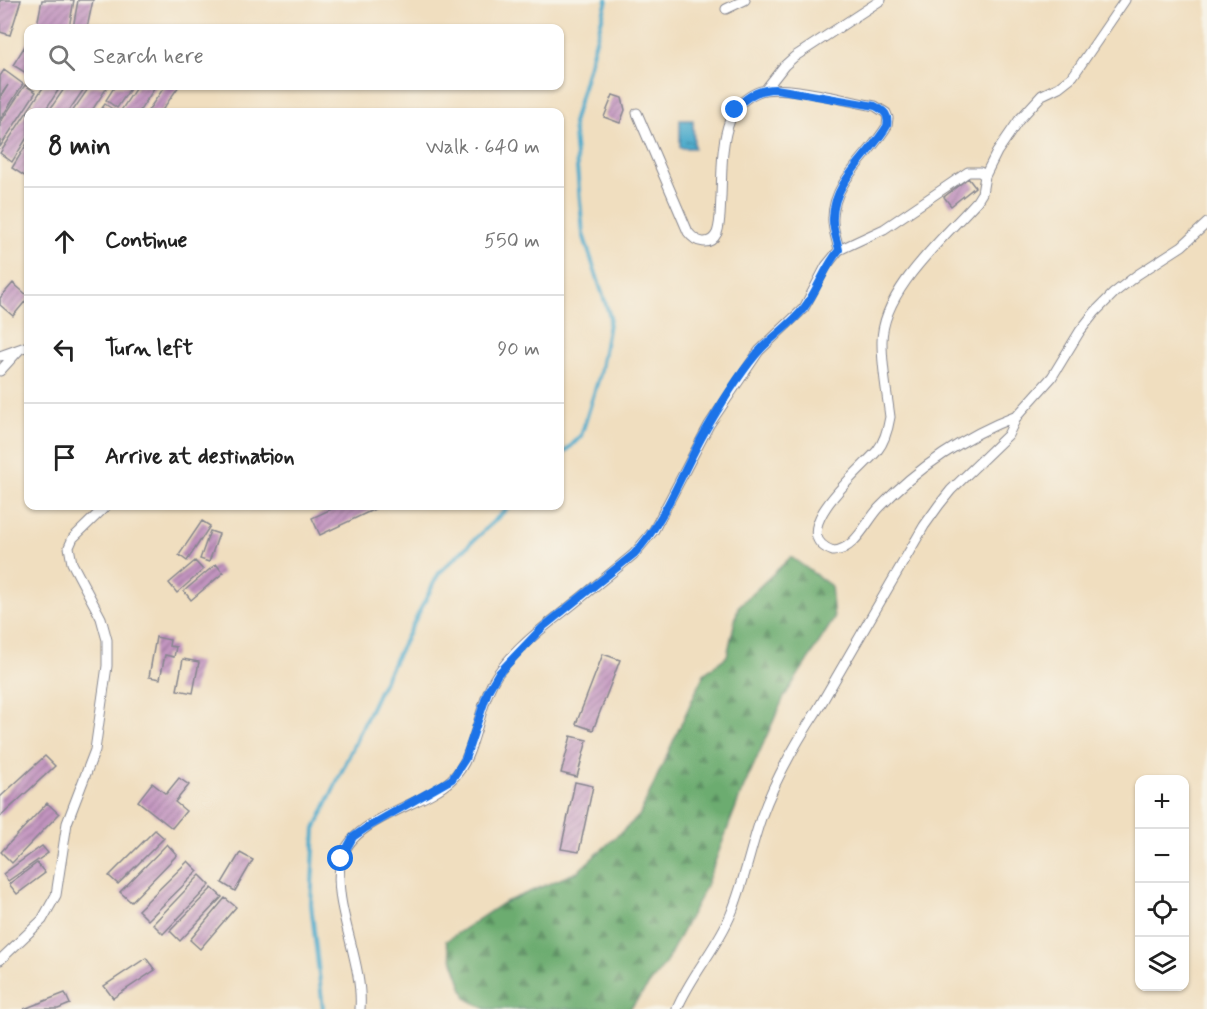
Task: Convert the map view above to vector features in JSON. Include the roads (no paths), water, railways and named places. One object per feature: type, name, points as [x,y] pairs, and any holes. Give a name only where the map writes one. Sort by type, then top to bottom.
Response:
[{"type":"street","points":[[726,9],[745,0]]},
{"type":"street","points":[[766,89],[789,62],[881,0]]},
{"type":"street","points":[[1017,416],[990,426],[945,453],[920,472],[877,510],[845,548],[833,551],[821,542],[818,528],[824,508],[878,450],[888,429],[890,417],[882,343],[886,314],[894,297],[904,281],[977,201],[982,193],[985,176],[997,152],[1019,120],[1042,95],[1059,87],[1073,76],[1125,0]]},
{"type":"street","points":[[637,113],[688,232],[696,240],[707,242],[712,240],[719,226],[725,139],[731,116],[745,99],[766,89],[788,90],[875,106],[886,113],[887,126],[845,183],[834,207],[832,219],[839,250]]},
{"type":"street","points":[[360,1009],[358,973],[340,892],[339,874],[341,859],[353,837],[443,786],[459,772],[488,691],[498,674],[543,627],[634,554],[645,542],[654,530],[694,449],[728,396],[759,351],[804,308],[826,266],[839,250],[884,229],[968,172],[980,172],[985,176]]},
{"type":"street","points":[[677,1009],[684,992],[731,914],[760,819],[775,783],[800,736],[924,526],[951,490],[1003,441],[1017,416],[1052,377],[1080,331],[1095,312],[1114,293],[1182,246],[1207,224]]},
{"type":"street","points":[[0,356],[24,348]]},
{"type":"street","points":[[0,371],[24,348]]},
{"type":"street","points":[[0,960],[42,920],[56,895],[67,823],[95,750],[107,666],[107,640],[101,618],[72,563],[69,547],[74,538],[102,510]]},
{"type":"water","points":[[680,120],[693,120],[694,148],[680,148]]},
{"type":"waterway","points":[[564,453],[581,436],[600,374],[610,317],[583,234],[573,123],[607,0]]},
{"type":"waterway","points":[[323,1009],[311,904],[315,829],[378,693],[439,573],[506,510]]}]
